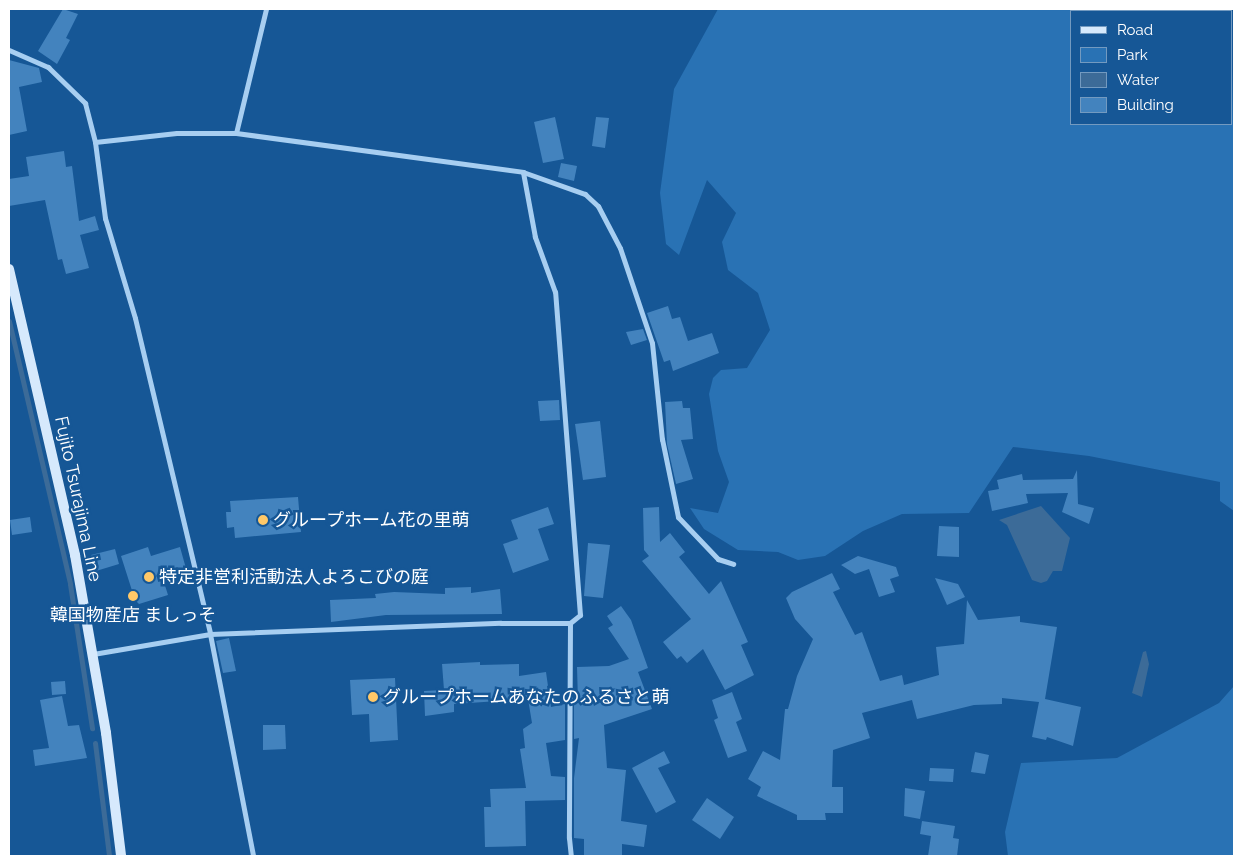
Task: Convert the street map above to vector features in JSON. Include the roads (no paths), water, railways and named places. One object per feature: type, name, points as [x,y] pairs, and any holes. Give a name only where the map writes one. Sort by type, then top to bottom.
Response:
[{"type":"main road","name":"Fujito Tsurajima Line","points":[[9,269],[75,555],[93,654],[121,856]]},
{"type":"street","points":[[236,133],[266,9]]},
{"type":"street","points":[[9,50],[48,67],[76,91],[85,103],[95,142],[105,218],[142,344],[210,634],[253,856]]},
{"type":"street","points":[[95,142],[177,133],[236,133],[523,172],[569,186],[585,194],[598,206],[620,248],[652,343],[662,439],[678,517],[718,560],[733,564]]},
{"type":"street","points":[[93,654],[210,634],[501,623],[570,623],[580,615],[555,292],[534,237],[523,172]]},
{"type":"street","points":[[570,623],[568,838],[571,856]]},
{"type":"water","points":[[1041,506],[1070,538],[1062,571],[1053,571],[1047,581],[1041,583],[1032,580],[1007,525],[999,520]]},
{"type":"water","points":[[1146,651],[1149,664],[1142,697],[1132,693],[1143,652]]},
{"type":"waterway","points":[[9,321],[70,584],[92,728]]},
{"type":"waterway","points":[[95,743],[109,856]]},
{"type":"place","name":"グループホーム花の里萌","points":[[263,520]]},
{"type":"place","name":"特定非営利活動法人よろこびの庭","points":[[149,577]]},
{"type":"place","name":"韓国物産店 ましっそ","points":[[133,596]]},
{"type":"place","name":"グループホームあなたのふるさと萌","points":[[373,697]]}]
